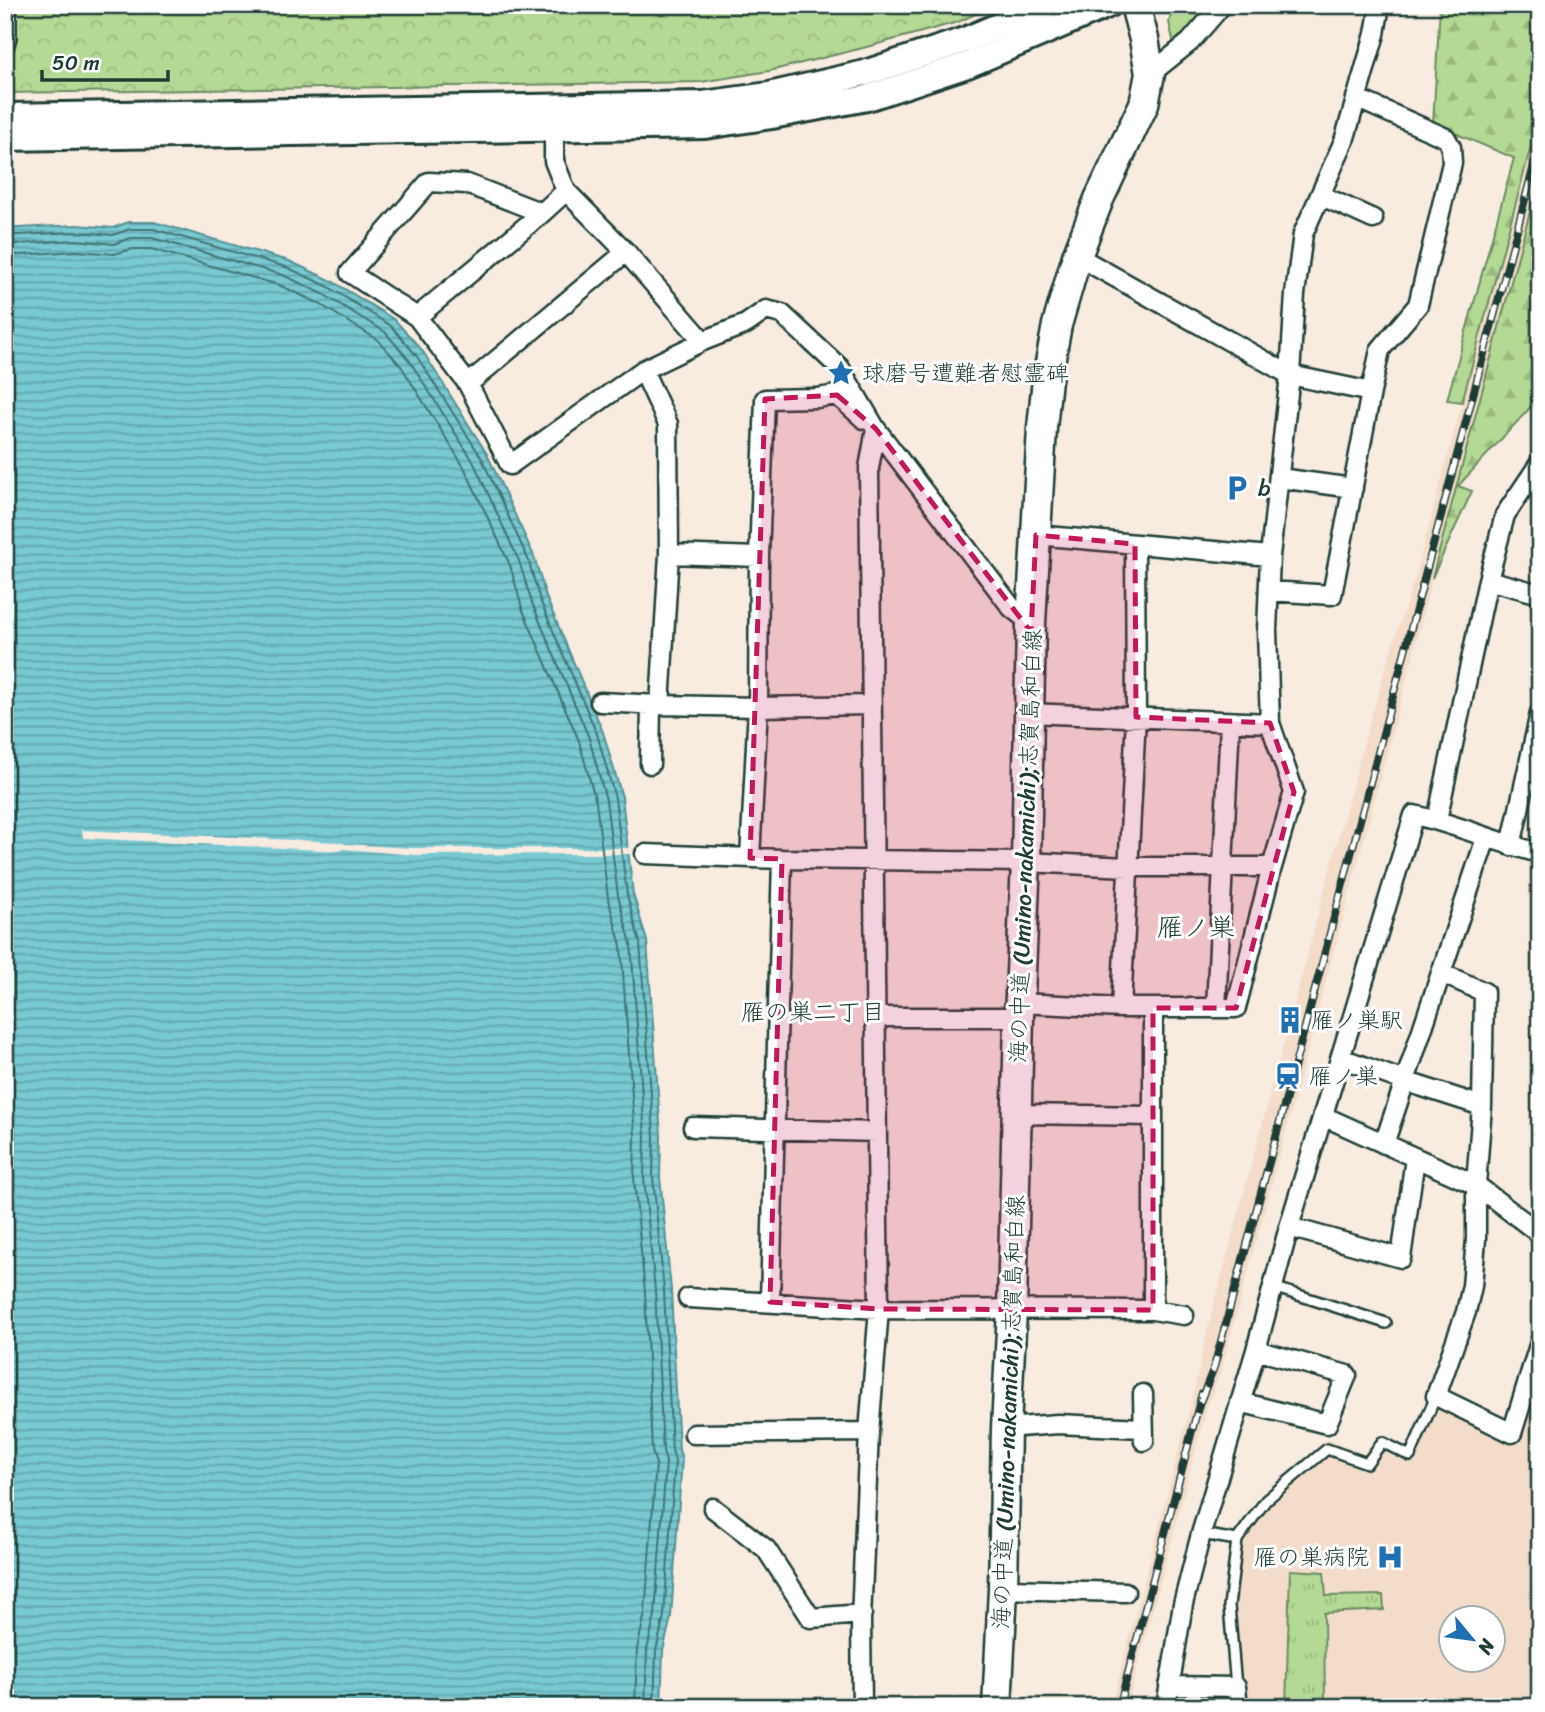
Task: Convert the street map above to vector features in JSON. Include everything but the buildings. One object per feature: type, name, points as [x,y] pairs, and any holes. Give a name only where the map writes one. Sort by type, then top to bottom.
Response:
[{"type":"main road","name":"海の中道 (Umino-nakamichi);志賀島和白線","points":[[997,1707],[1012,1310],[1031,623],[1040,465],[1047,379],[1057,325],[1077,256],[1099,199],[1144,104],[1150,74],[1135,5]]},
{"type":"street","points":[[5,116],[703,104],[769,95],[864,73],[965,40],[1047,5]]},
{"type":"street","points":[[5,138],[705,126],[867,98],[970,64],[1108,5]]},
{"type":"street","points":[[1150,74],[1190,42],[1222,5]]},
{"type":"street","points":[[876,1017],[1019,1010],[1236,1008],[1294,792],[1270,723],[1268,631],[1270,556],[1303,234],[1344,141],[1375,34],[1380,5]]},
{"type":"street","points":[[1269,591],[1332,594],[1380,350],[1418,305],[1452,163],[1451,146],[1446,138],[1356,98]]},
{"type":"street","points":[[554,130],[554,161],[566,191],[626,251],[703,341]]},
{"type":"street","points":[[542,214],[467,184],[429,182],[350,274],[417,317],[468,384],[510,465],[643,370],[746,324],[766,310],[782,314],[841,368],[876,429],[1012,608],[1031,623]]},
{"type":"street","points":[[417,317],[566,191]]},
{"type":"street","points":[[1320,195],[1373,219]]},
{"type":"street","points":[[468,384],[626,251]]},
{"type":"street","points":[[1077,256],[1290,375],[1371,392]]},
{"type":"street","points":[[643,370],[668,424],[669,554],[650,764]]},
{"type":"street","points":[[750,858],[758,707],[759,557],[765,399],[837,395],[876,429]]},
{"type":"street","points":[[862,1707],[862,1614],[870,1432],[879,1309],[869,468],[876,429]]},
{"type":"street","points":[[1437,820],[1488,580],[1505,515],[1540,463]]},
{"type":"street","points":[[1279,478],[1353,488]]},
{"type":"street","points":[[1036,535],[1270,556]]},
{"type":"street","points":[[1121,1008],[1136,717],[1135,544]]},
{"type":"street","points":[[669,554],[759,557]]},
{"type":"street","points":[[1488,580],[1540,594]]},
{"type":"street","points":[[600,702],[758,707],[871,705]]},
{"type":"street","points":[[1029,713],[1270,723]]},
{"type":"street","points":[[1511,846],[1540,713]]},
{"type":"street","points":[[1216,1008],[1230,722]]},
{"type":"street","points":[[1166,1707],[1183,1604],[1201,1534],[1289,1227],[1414,815],[1540,853]]},
{"type":"street","points":[[1384,1144],[1486,838]]},
{"type":"street","points":[[645,854],[872,861],[1026,862],[1128,867],[1272,867]]},
{"type":"street","points":[[770,1302],[782,859]]},
{"type":"street","points":[[1441,973],[1484,992],[1482,1106],[1472,1286],[1466,1312],[1436,1396],[1512,1433],[1540,1342]]},
{"type":"street","points":[[1153,1007],[1153,1310]]},
{"type":"street","points":[[1341,1058],[1404,1082],[1482,1106]]},
{"type":"street","points":[[1018,1114],[1153,1116]]},
{"type":"street","points":[[1323,1116],[1476,1185],[1540,1234]]},
{"type":"street","points":[[693,1127],[877,1132]]},
{"type":"street","points":[[1289,1227],[1402,1258],[1415,1158]]},
{"type":"street","points":[[688,1298],[879,1309],[1153,1310],[1184,1315]]},
{"type":"street","points":[[1240,1402],[1327,1424],[1347,1375],[1255,1350]]},
{"type":"street","points":[[1006,1428],[1058,1424],[1143,1435],[1143,1394]]},
{"type":"street","points":[[694,1434],[870,1432]]},
{"type":"street","points":[[713,1508],[766,1549],[811,1618],[862,1614]]},
{"type":"street","points":[[1003,1588],[1125,1592]]},
{"type":"street","points":[[1169,1686],[1236,1687],[1238,1707]]},
{"type":"lane","points":[[5,58],[11,38],[11,5]]},
{"type":"lane","points":[[1273,1287],[1386,1323]]},
{"type":"lane","points":[[1236,1687],[1229,1606],[1237,1540],[1266,1500],[1327,1449],[1367,1463],[1382,1442],[1410,1456],[1436,1396]]},
{"type":"lane","points":[[1201,1534],[1237,1540]]},
{"type":"highlighted area","points":[[837,395],[876,429],[1031,632],[1036,535],[1135,544],[1136,717],[1270,723],[1294,792],[1236,1008],[1153,1008],[1153,1310],[879,1309],[770,1302],[782,859],[750,858],[765,399]]},
{"type":"shaded area","points":[[1540,113],[1540,174],[1267,1202],[1221,1371],[1208,1404],[1127,1707],[1111,1707],[1192,1400],[1209,1323],[1366,734],[1416,574]]},
{"type":"shaded area","name":"雁の巣病院","points":[[1540,1365],[1540,1608],[1530,1641],[1540,1643],[1540,1707],[1243,1707],[1231,1601],[1248,1513],[1284,1477],[1329,1439],[1364,1460],[1379,1437],[1406,1451],[1433,1398],[1517,1440]]},
{"type":"green space","points":[[5,5],[995,5],[958,22],[863,48],[769,71],[701,82],[5,93]]},
{"type":"green space","points":[[1174,5],[1214,5],[1185,39],[1174,44],[1169,22]]},
{"type":"green space","points":[[1440,5],[1540,5],[1540,113],[1462,402],[1447,400],[1514,158],[1433,124]]},
{"type":"green space","points":[[1540,174],[1540,397],[1458,486],[1472,491],[1432,578]]},
{"type":"green space","points":[[1290,1570],[1324,1572],[1326,1596],[1383,1595],[1384,1610],[1324,1613],[1325,1707],[1286,1707]]},
{"type":"water","points":[[128,222],[154,222],[289,261],[330,280],[395,320],[422,350],[487,454],[534,556],[546,597],[603,732],[622,797],[633,894],[647,941],[661,1136],[660,1177],[671,1290],[679,1450],[682,1459],[671,1617],[663,1651],[661,1707],[5,1707],[5,228],[77,225],[113,228]]},
{"type":"pier","points":[[82,830],[412,848],[632,848],[632,854],[415,855],[344,849],[339,851],[83,838]]},
{"type":"railway","points":[[1200,1402],[1214,1367],[1540,143]]},
{"type":"railway","points":[[1119,1707],[1202,1393]]},
{"type":"place","name":"球磨号遭難者慰霊碑","points":[[841,373]]},
{"type":"place","name":"b","points":[[1237,488]]},
{"type":"place","name":"雁ノ巣駅","points":[[1290,1020]]},
{"type":"place","name":"雁ノ巣","points":[[1288,1076]]},
{"type":"place","name":"雁の巣病院","points":[[1390,1557]]},
{"type":"district","name":"雁ノ巣","points":[[1196,927]]},
{"type":"district","name":"雁の巣二丁目","points":[[813,1012]]}]
